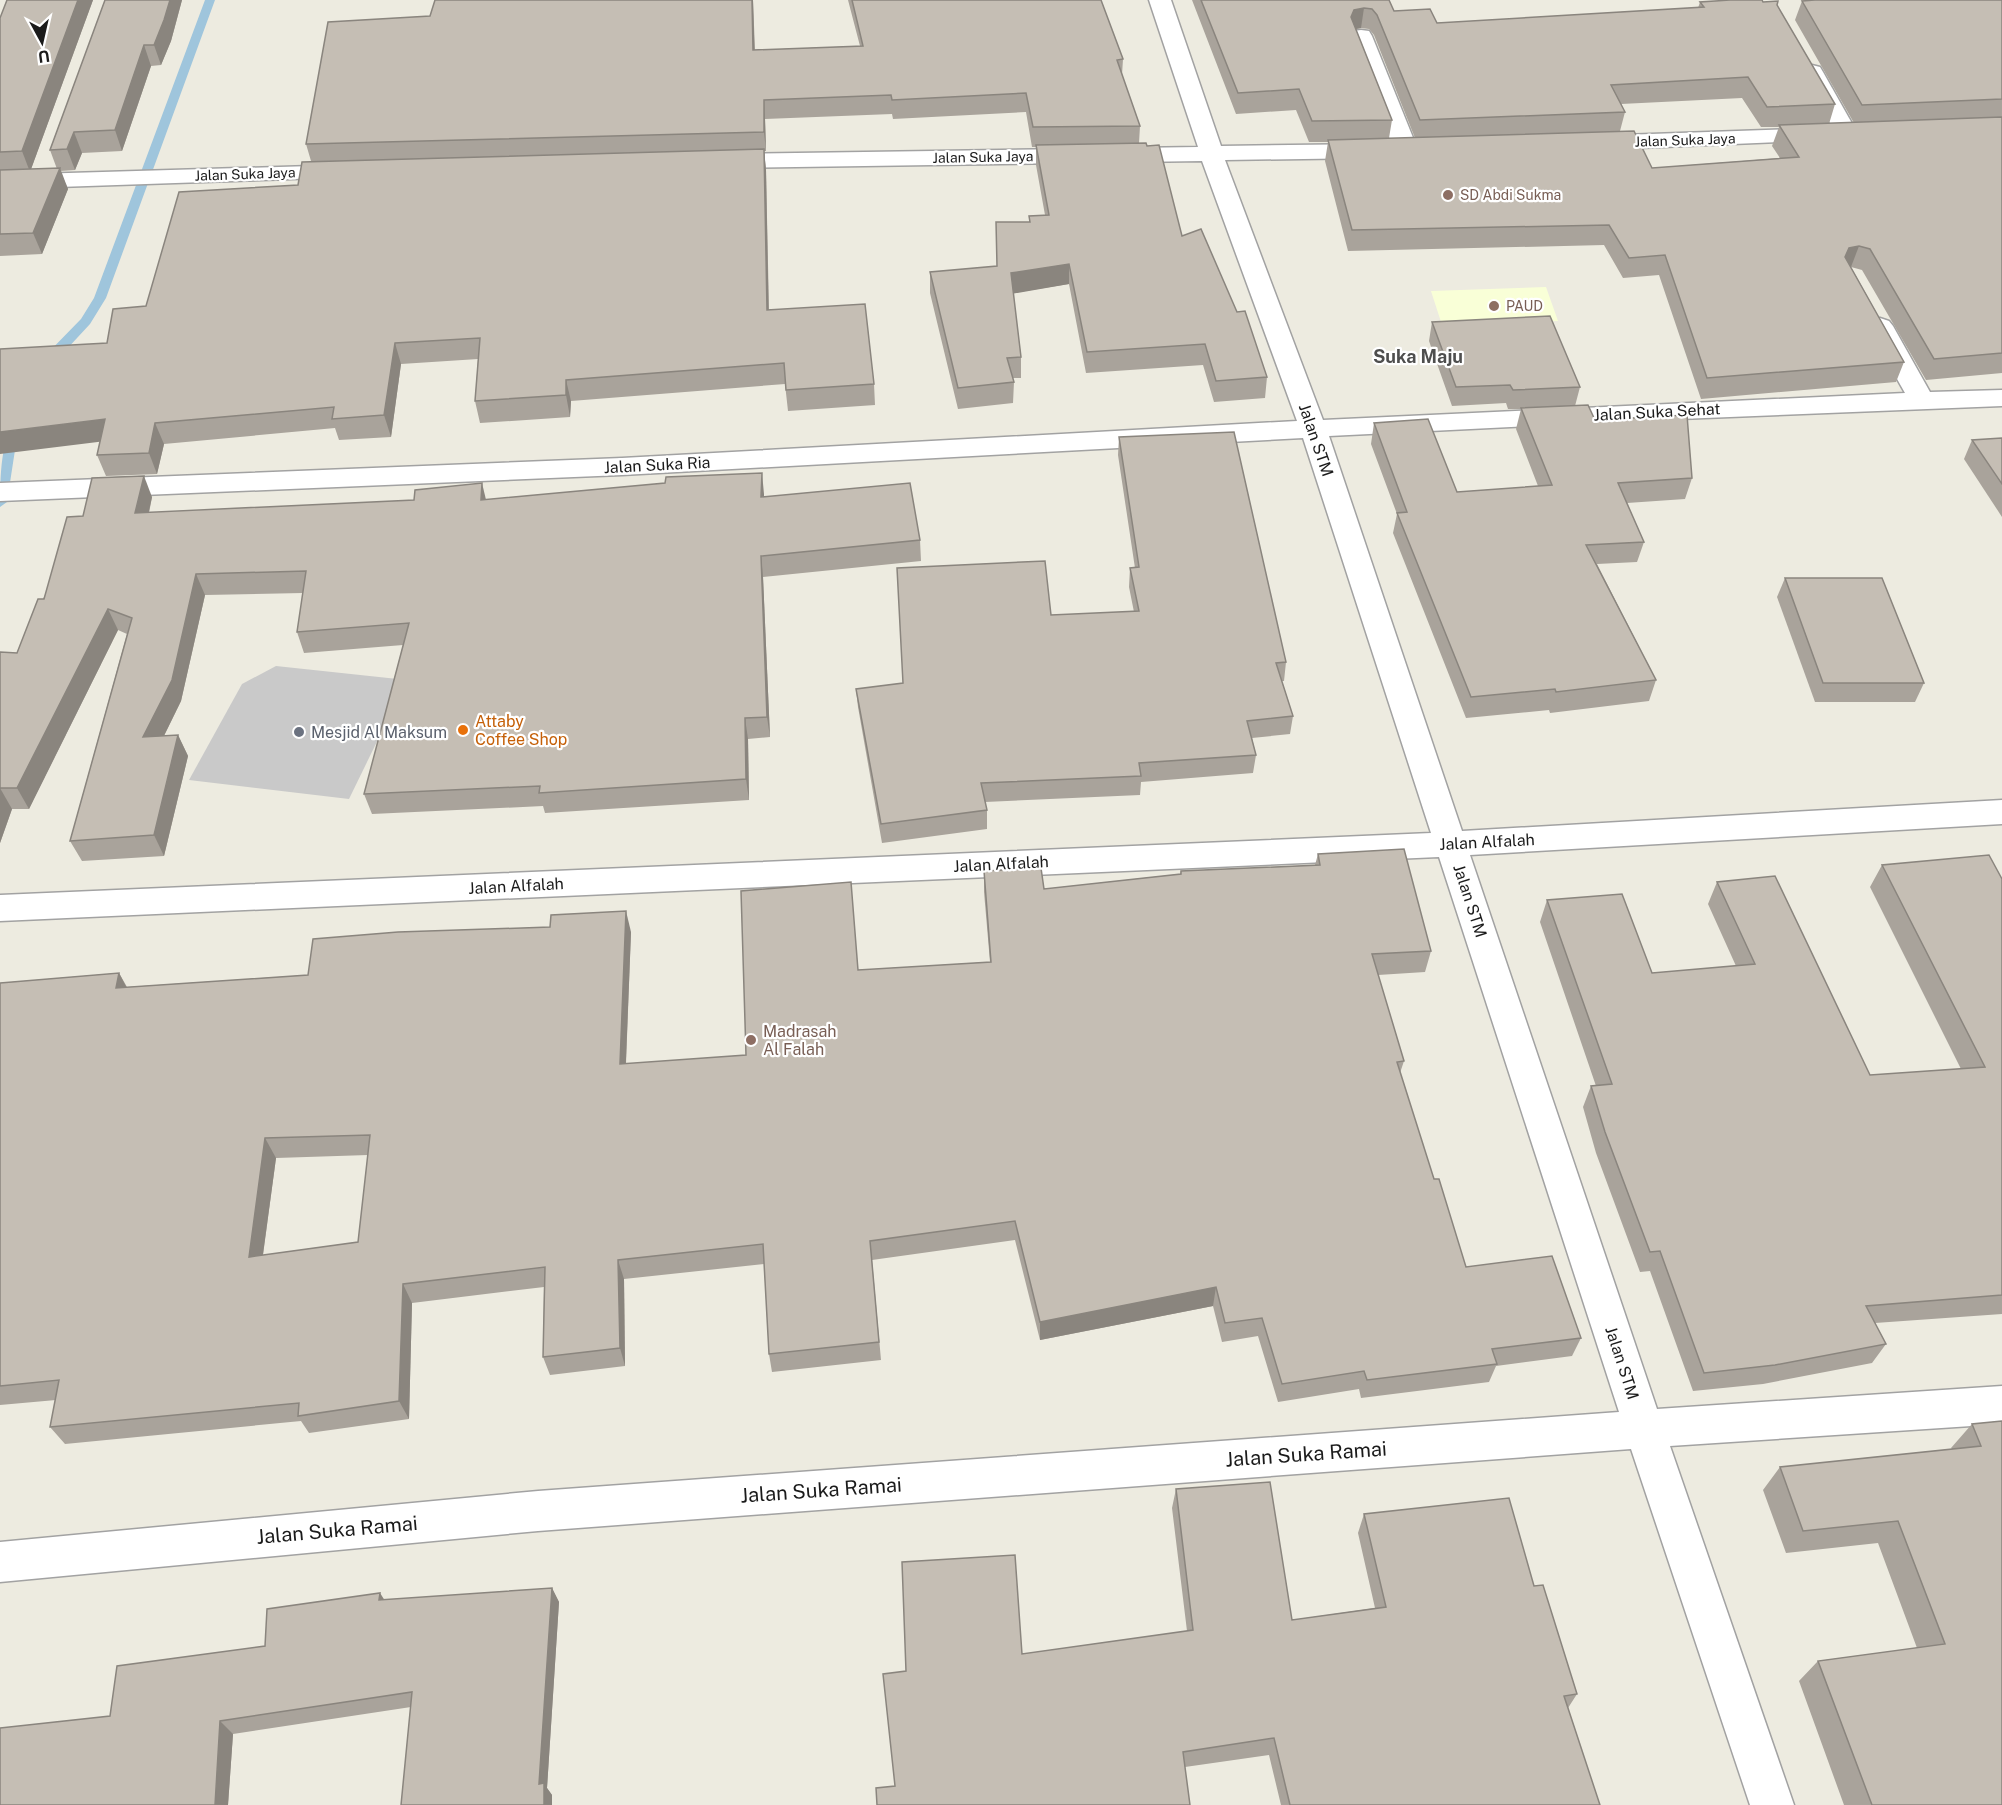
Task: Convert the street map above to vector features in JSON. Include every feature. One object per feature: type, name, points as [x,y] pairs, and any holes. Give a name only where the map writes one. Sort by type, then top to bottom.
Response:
[{"type":"street","name":"Jalan STM","points":[[1160,0],[1212,154],[1313,428],[1644,1429],[1772,1805]]},
{"type":"street","points":[[1361,36],[1406,150]]},
{"type":"street","points":[[1801,54],[1847,134]]},
{"type":"street","name":"Jalan Suka Jaya","points":[[1573,144],[1871,133]]},
{"type":"street","name":"Jalan Suka Jaya","points":[[695,162],[1429,150]]},
{"type":"street","name":"Jalan Suka Jaya","points":[[0,182],[45,170],[124,178],[364,171]]},
{"type":"street","points":[[1868,306],[1922,401]]},
{"type":"street","name":"Jalan Suka Sehat","points":[[1313,428],[2002,398]]},
{"type":"street","name":"Jalan Suka Ria","points":[[0,492],[93,490],[847,456],[1313,428]]},
{"type":"street","name":"Jalan Alfalah","points":[[0,908],[1451,844],[2002,812]]},
{"type":"street","name":"Jalan Suka Ramai","points":[[0,1562],[538,1511],[1644,1429],[2002,1405]]},
{"type":"shaded area","name":"PAUD","points":[[1546,287],[1558,321],[1442,325],[1431,291]]},
{"type":"shaded area","name":"Mesjid Al Maksum","points":[[276,666],[407,680],[349,799],[189,780],[242,684]]},
{"type":"building","points":[[7,0],[78,0],[22,151],[0,152],[0,18]]},
{"type":"building","points":[[105,0],[170,0],[154,45],[144,45],[115,130],[74,132],[67,149],[50,150]]},
{"type":"building","points":[[435,0],[752,0],[753,50],[863,46],[852,0],[1101,0],[1123,59],[1117,60],[1140,126],[1033,127],[1026,93],[892,100],[891,95],[764,100],[764,132],[306,144],[328,22],[430,16]]},
{"type":"building","points":[[1201,0],[1389,0],[1394,11],[1430,9],[1437,23],[1704,7],[1700,2],[1730,0],[1778,1],[1777,5],[1835,104],[1767,107],[1748,77],[1611,85],[1625,112],[1420,120],[1377,15],[1372,9],[1364,8],[1354,10],[1351,17],[1392,120],[1312,121],[1299,89],[1238,93]]},
{"type":"building","points":[[2002,0],[2002,99],[1862,105],[1802,1]]},
{"type":"building","points":[[2002,117],[2002,353],[1934,359],[1870,249],[1859,246],[1849,248],[1845,257],[1904,362],[1707,378],[1665,255],[1629,258],[1609,225],[1352,230],[1328,140],[1634,131],[1652,168],[1799,157],[1779,125]]},
{"type":"building","points":[[1146,143],[1147,146],[1159,145],[1182,236],[1201,229],[1237,312],[1245,311],[1267,377],[1216,381],[1205,344],[1087,352],[1069,264],[1011,273],[1021,357],[1007,358],[1014,382],[958,388],[930,272],[997,266],[996,222],[1030,222],[1029,216],[1049,215],[1036,145]]},
{"type":"building","points":[[764,149],[767,310],[865,304],[874,384],[786,390],[784,363],[566,380],[566,395],[475,401],[480,338],[395,343],[384,415],[332,419],[334,407],[155,423],[149,453],[97,455],[105,419],[0,432],[0,349],[107,343],[113,309],[146,306],[179,192],[298,185],[302,162]]},
{"type":"building","points":[[60,168],[33,233],[0,234],[0,170]]},
{"type":"building","points":[[1550,316],[1580,387],[1513,390],[1510,385],[1456,387],[1432,322]]},
{"type":"building","points":[[1588,405],[1595,420],[1687,415],[1692,478],[1618,483],[1644,542],[1586,545],[1656,680],[1556,692],[1555,689],[1471,697],[1397,513],[1407,512],[1374,423],[1428,419],[1457,492],[1552,485],[1521,408]]},
{"type":"building","points":[[1234,432],[1286,662],[1276,663],[1293,716],[1247,721],[1256,755],[1139,763],[1141,776],[981,783],[987,810],[881,824],[856,689],[903,683],[897,568],[1045,561],[1051,615],[1139,611],[1130,568],[1139,567],[1119,437]]},
{"type":"building","points":[[2002,438],[2002,484],[1972,440]]},
{"type":"building","points":[[762,473],[761,497],[910,483],[920,540],[761,556],[767,717],[745,718],[746,779],[539,793],[540,786],[364,794],[409,623],[297,632],[306,571],[196,574],[172,680],[143,737],[178,735],[154,835],[70,841],[132,618],[108,609],[17,788],[0,788],[0,652],[17,653],[38,599],[44,599],[67,517],[83,516],[92,478],[144,476],[135,513],[414,500],[415,490],[482,483],[481,500],[665,483],[666,477]]},
{"type":"building","points":[[1785,578],[1882,578],[1924,683],[1823,683]]},
{"type":"building","points":[[1404,849],[1431,951],[1372,954],[1404,1061],[1397,1062],[1434,1179],[1439,1179],[1466,1267],[1552,1256],[1581,1338],[1492,1349],[1497,1364],[1367,1380],[1364,1371],[1282,1384],[1262,1318],[1225,1323],[1216,1287],[1040,1322],[1015,1221],[870,1241],[879,1342],[769,1354],[763,1244],[618,1260],[620,1348],[543,1357],[545,1267],[403,1284],[399,1401],[298,1416],[299,1403],[50,1427],[59,1380],[0,1386],[0,983],[119,973],[116,988],[308,975],[313,939],[398,932],[550,927],[551,915],[626,911],[620,1064],[746,1055],[741,891],[851,882],[858,970],[991,962],[984,871],[1041,868],[1044,889],[1181,874],[1181,871],[1320,865],[1318,854]],"holes":[[[370,1135],[358,1242],[249,1257],[265,1138]]]},
{"type":"building","points":[[1989,855],[2002,879],[2002,1295],[1866,1306],[1886,1344],[1775,1365],[1704,1373],[1660,1251],[1650,1252],[1605,1132],[1591,1086],[1612,1084],[1547,900],[1622,894],[1652,973],[1755,964],[1717,882],[1775,876],[1870,1075],[1985,1067],[1882,865]]},
{"type":"building","points":[[2002,1421],[2002,1805],[1872,1805],[1818,1661],[1945,1644],[1898,1521],[1803,1531],[1780,1467],[1981,1446],[1972,1424]]},
{"type":"building","points":[[1270,1482],[1292,1620],[1386,1607],[1364,1514],[1509,1498],[1534,1586],[1543,1585],[1577,1694],[1564,1696],[1600,1805],[1290,1805],[1274,1738],[1183,1752],[1190,1805],[877,1805],[876,1788],[895,1786],[883,1674],[906,1671],[902,1562],[1015,1555],[1022,1654],[1193,1630],[1176,1489]]},
{"type":"building","points":[[552,1588],[539,1784],[544,1783],[544,1805],[401,1805],[412,1692],[220,1721],[215,1805],[0,1805],[0,1728],[110,1716],[117,1666],[265,1646],[267,1609],[380,1593],[379,1600]]},
{"type":"waterway","points":[[47,362],[86,321],[100,298],[210,0]]},
{"type":"waterway","points":[[0,502],[8,450],[14,434]]},
{"type":"place","name":"SD Abdi Sukma","points":[[1448,195]]},
{"type":"place","name":"PAUD","points":[[1494,306]]},
{"type":"place","name":"Attaby Coffee Shop","points":[[463,730]]},
{"type":"place","name":"Mesjid Al Maksum","points":[[299,732]]},
{"type":"place","name":"Madrasah Al Falah","points":[[751,1040]]},
{"type":"district","name":"Suka Maju","points":[[1418,356]]}]
